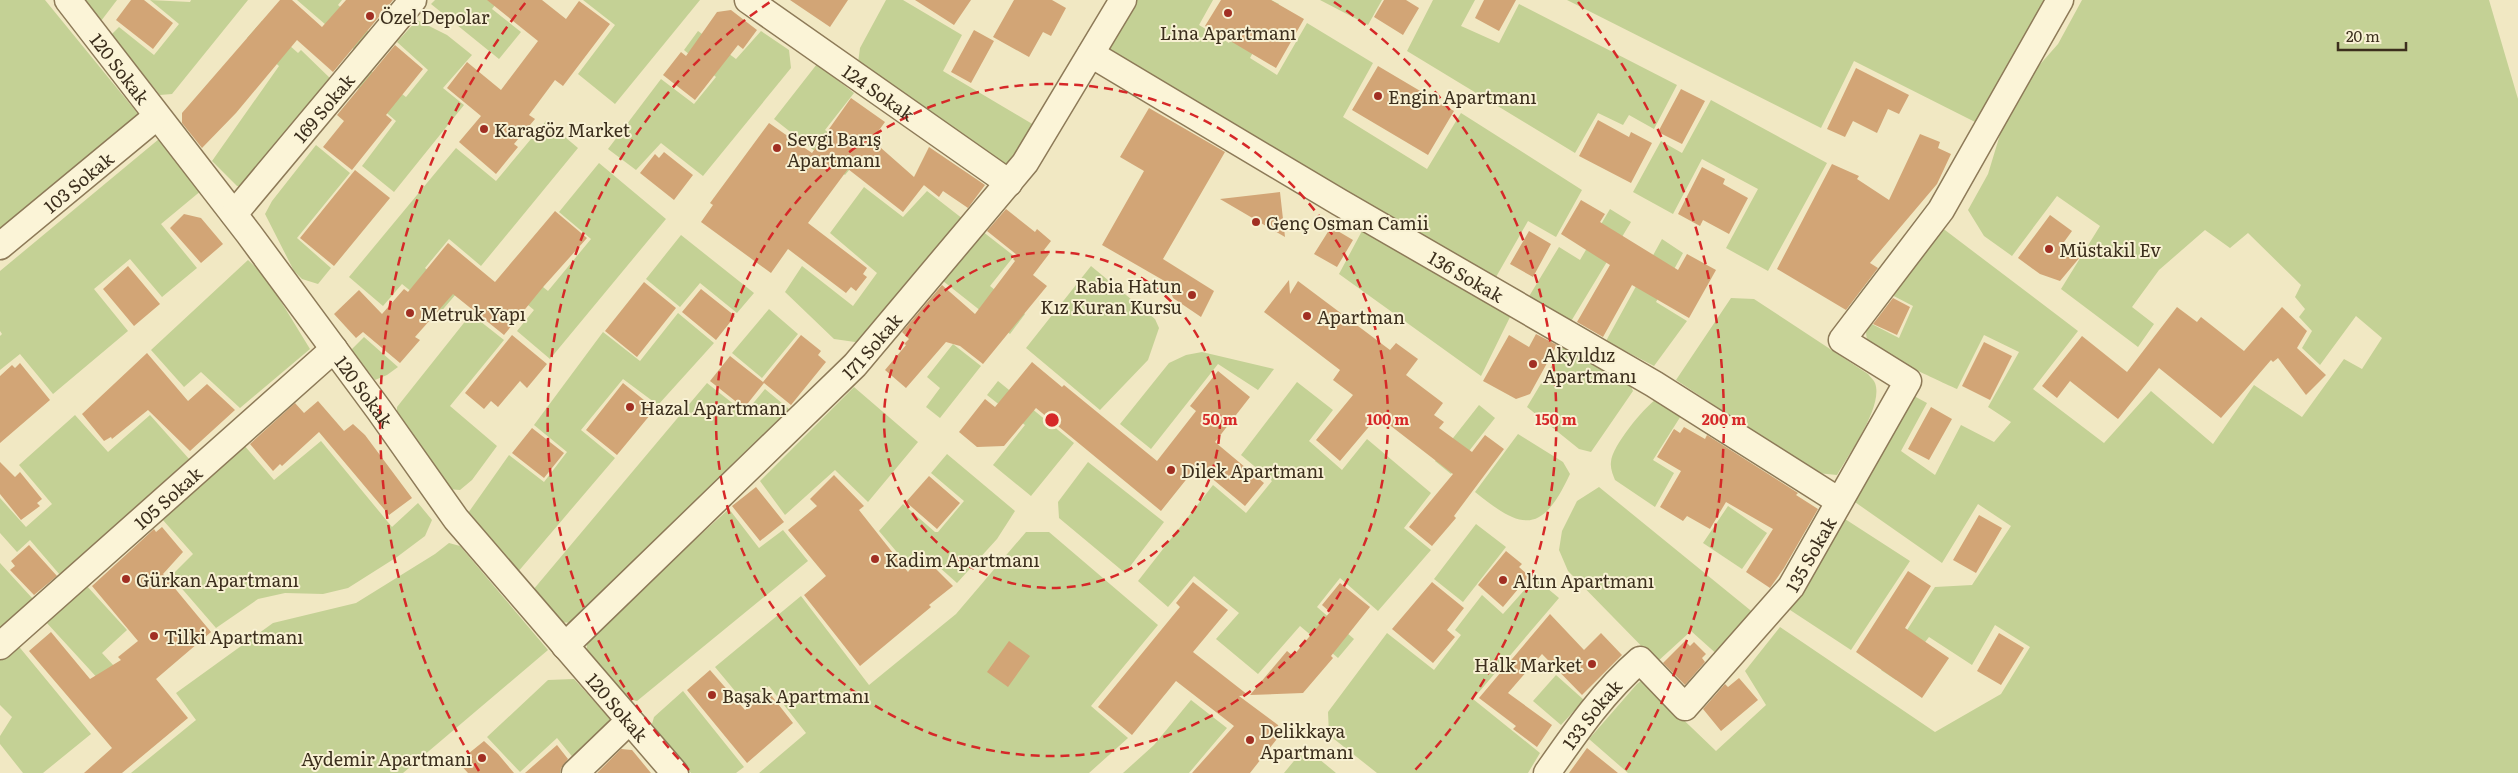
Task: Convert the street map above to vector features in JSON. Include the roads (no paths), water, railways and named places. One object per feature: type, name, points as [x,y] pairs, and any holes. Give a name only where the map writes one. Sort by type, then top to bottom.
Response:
[{"type":"street","name":"120 Sokak","points":[[68,0],[156,117],[234,214],[334,349],[456,520],[675,773]]},
{"type":"street","name":"169 Sokak","points":[[234,214],[413,0]]},
{"type":"street","name":"124 Sokak","points":[[748,0],[1009,183]]},
{"type":"street","name":"171 Sokak","points":[[565,646],[855,365],[1025,163],[1123,0]]},
{"type":"street","name":"135 Sokak","points":[[1640,660],[1685,708],[1791,587],[1908,381],[1842,340],[1941,210],[2060,0]]},
{"type":"street","name":"136 Sokak","points":[[1091,54],[1347,207],[1654,384],[1839,501]]},
{"type":"street","name":"103 Sokak","points":[[0,246],[156,117]]},
{"type":"street","name":"105 Sokak","points":[[0,646],[334,349]]},
{"type":"street","name":"133 Sokak","points":[[1547,773],[1597,705],[1640,660]]},
{"type":"street","points":[[575,773],[629,721]]},
{"type":"place","name":"Lina Apartmanı","points":[[1228,13]]},
{"type":"place","name":"Özel Depolar","points":[[370,16]]},
{"type":"place","name":"Engin Apartmanı","points":[[1378,96]]},
{"type":"place","name":"Karagöz Market","points":[[484,129]]},
{"type":"place","name":"Sevgi Barış Apartmanı","points":[[777,148]]},
{"type":"place","name":"Genç Osman Camii","points":[[1256,222]]},
{"type":"place","name":"Müstakil Ev","points":[[2049,249]]},
{"type":"place","name":"Rabia Hatun Kız Kuran Kursu","points":[[1192,295]]},
{"type":"place","name":"Metruk Yapı","points":[[410,313]]},
{"type":"place","name":"Apartman","points":[[1307,316]]},
{"type":"place","name":"Akyıldız Apartmanı","points":[[1533,364]]},
{"type":"place","name":"Hazal Apartmanı","points":[[630,407]]},
{"type":"place","name":"Dilek Apartmanı","points":[[1171,470]]},
{"type":"place","name":"Kadim Apartmanı","points":[[875,559]]},
{"type":"place","name":"Gürkan Apartmanı","points":[[126,579]]},
{"type":"place","name":"Altın Apartmanı","points":[[1503,580]]},
{"type":"place","name":"Tilki Apartmanı","points":[[154,636]]},
{"type":"place","name":"Halk Market","points":[[1592,664]]},
{"type":"place","name":"Başak Apartmanı","points":[[712,695]]},
{"type":"place","name":"Delikkaya Apartmanı","points":[[1250,740]]},
{"type":"place","name":"Aydemir Apartmanı","points":[[482,758]]}]
